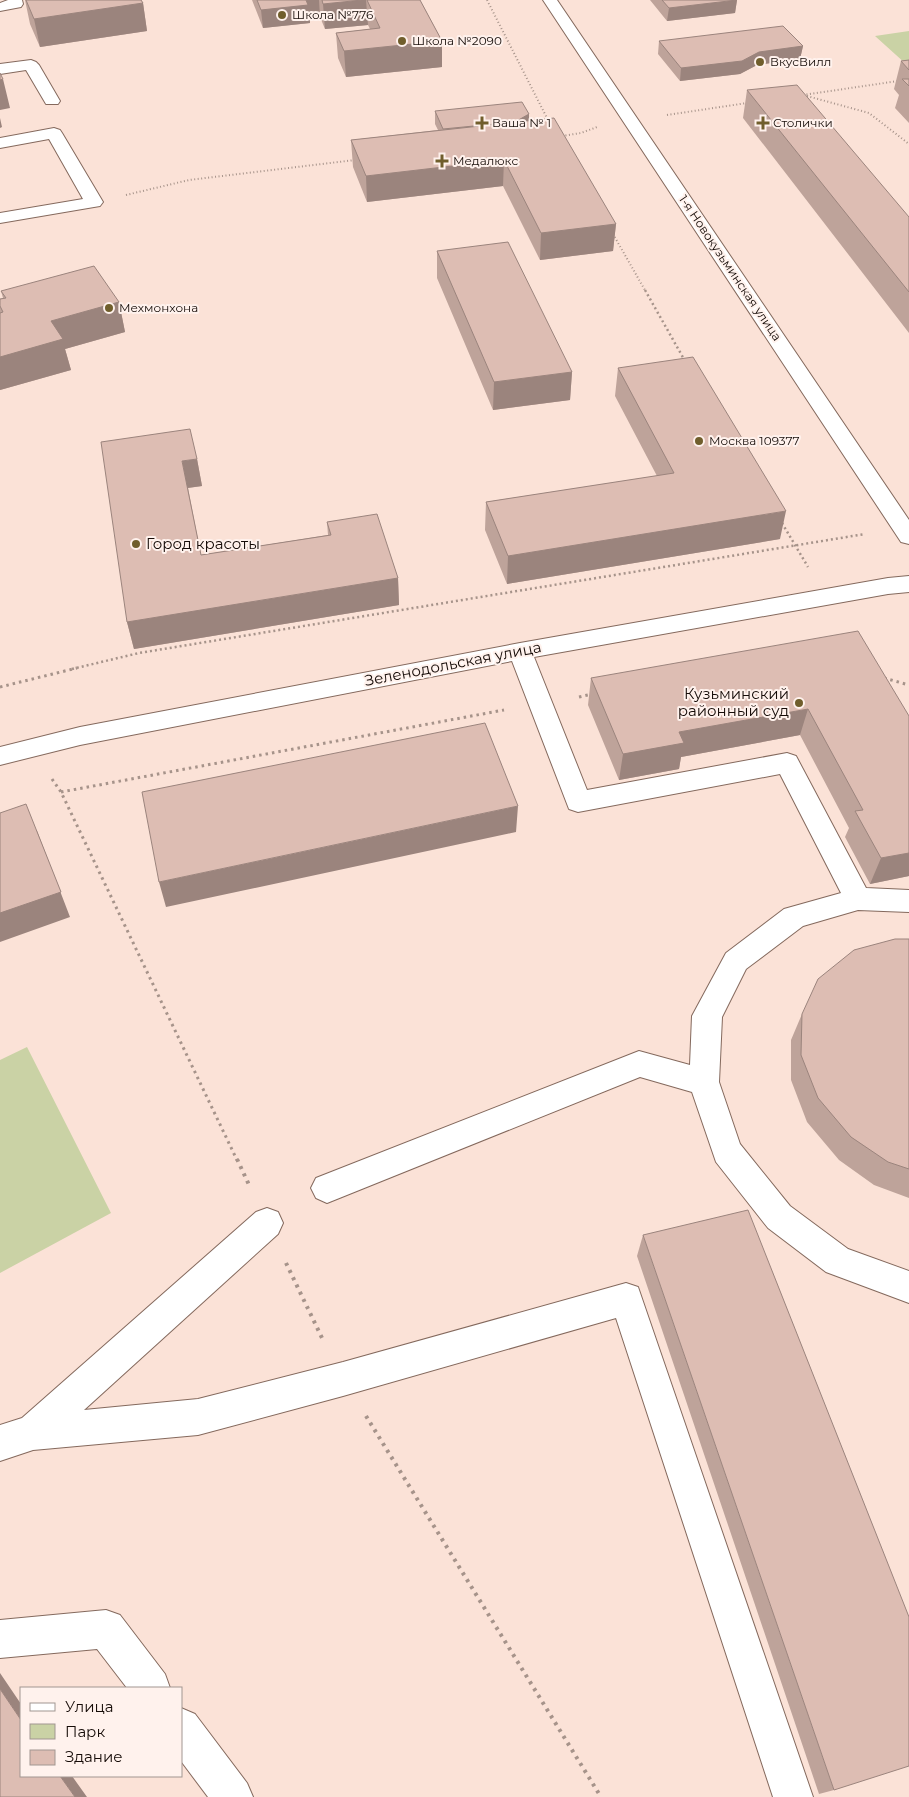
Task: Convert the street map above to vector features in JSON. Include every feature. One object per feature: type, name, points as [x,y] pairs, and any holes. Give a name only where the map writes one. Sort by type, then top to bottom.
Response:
[{"type":"street","points":[[0,6],[16,4],[15,0]]},
{"type":"street","name":"1-я Новокузьминская улица","points":[[550,0],[909,537]]},
{"type":"street","points":[[0,69],[31,65],[52,101]]},
{"type":"street","points":[[0,143],[54,133],[94,202],[0,218]]},
{"type":"street","name":"Зеленодольская улица","points":[[0,756],[80,736],[520,652],[888,586],[909,584]]},
{"type":"street","points":[[520,652],[578,802],[787,763],[858,899]]},
{"type":"street","points":[[909,901],[858,899],[794,917],[736,961],[707,1016],[704,1082],[727,1152],[779,1217],[838,1261],[909,1287]]},
{"type":"street","points":[[327,1188],[639,1064],[704,1082]]},
{"type":"street","points":[[33,1432],[267,1223]]},
{"type":"street","points":[[0,1443],[33,1432],[198,1417],[343,1380],[626,1299],[793,1797]]},
{"type":"street","points":[[0,1639],[106,1629],[150,1687]]},
{"type":"street","points":[[182,1729],[233,1797]]},
{"type":"path","points":[[487,0],[553,129]]},
{"type":"path","points":[[795,96],[900,81]]},
{"type":"path","points":[[804,95],[869,113],[909,144]]},
{"type":"path","points":[[557,137],[581,133],[606,124],[756,102]]},
{"type":"path","points":[[94,202],[189,180],[363,159]]},
{"type":"path","points":[[611,231],[689,367]]},
{"type":"path","points":[[779,519],[809,568]]},
{"type":"path","points":[[0,687],[138,653],[867,534]]},
{"type":"path","points":[[876,676],[909,685]]},
{"type":"path","points":[[594,694],[61,792],[343,1380],[601,1797]]},
{"type":"green space","points":[[909,31],[909,63],[906,64],[875,36]]},
{"type":"green space","points":[[27,1047],[111,1213],[0,1273],[0,1060]]},
{"type":"building","points":[[26,0],[141,0],[143,3],[34,19]]},
{"type":"building","points":[[257,0],[306,0],[308,5],[261,10]]},
{"type":"building","points":[[322,0],[362,0],[323,4]]},
{"type":"building","points":[[367,0],[420,0],[442,41],[344,51],[336,33],[380,28]]},
{"type":"building","points":[[662,0],[737,0],[669,8]]},
{"type":"building","points":[[783,26],[803,46],[759,52],[742,61],[681,68],[659,41]]},
{"type":"building","points":[[909,60],[909,70],[901,61]]},
{"type":"building","points":[[902,79],[909,79],[909,86]]},
{"type":"building","points":[[797,85],[909,217],[909,292],[747,90]]},
{"type":"building","points":[[522,102],[529,114],[515,122],[443,129],[435,111]]},
{"type":"building","points":[[554,118],[616,224],[541,233],[504,160],[366,176],[351,140]]},
{"type":"building","points":[[508,242],[572,372],[494,382],[437,251]]},
{"type":"building","points":[[94,266],[119,302],[51,321],[63,339],[0,357],[0,313],[3,312],[0,306],[0,299],[6,298],[1,291]]},
{"type":"building","points":[[693,357],[786,511],[508,556],[486,502],[674,473],[618,368]]},
{"type":"building","points":[[190,429],[197,459],[182,461],[201,555],[331,535],[327,522],[377,514],[398,578],[127,622],[101,442]]},
{"type":"building","points":[[858,631],[909,716],[909,853],[881,858],[855,811],[863,810],[808,709],[679,732],[684,743],[623,754],[591,678]]},
{"type":"building","points":[[485,723],[518,806],[159,882],[142,792]]},
{"type":"building","points":[[26,804],[61,892],[0,913],[0,813]]},
{"type":"building","points":[[895,939],[909,939],[909,1169],[888,1162],[851,1137],[818,1098],[801,1055],[802,1014],[818,979],[854,950]]},
{"type":"building","points":[[748,1210],[909,1617],[909,1766],[834,1790],[643,1235]]},
{"type":"building","points":[[0,1689],[20,1719],[20,1777],[61,1777],[75,1797],[0,1797]]},
{"type":"place","name":"Школа №776","points":[[282,15]]},
{"type":"place","name":"Школа №2090","points":[[402,41]]},
{"type":"place","name":"ВкусВилл","points":[[760,62]]},
{"type":"place","name":"Ваша № 1","points":[[482,123]]},
{"type":"place","name":"Столички","points":[[763,123]]},
{"type":"place","name":"Медалюкс","points":[[442,161]]},
{"type":"place","name":"Мехмонхона","points":[[109,308]]},
{"type":"place","name":"Москва 109377","points":[[699,441]]},
{"type":"place","name":"Город красоты","points":[[136,544]]},
{"type":"place","name":"Кузьминский районный суд","points":[[799,703]]}]
